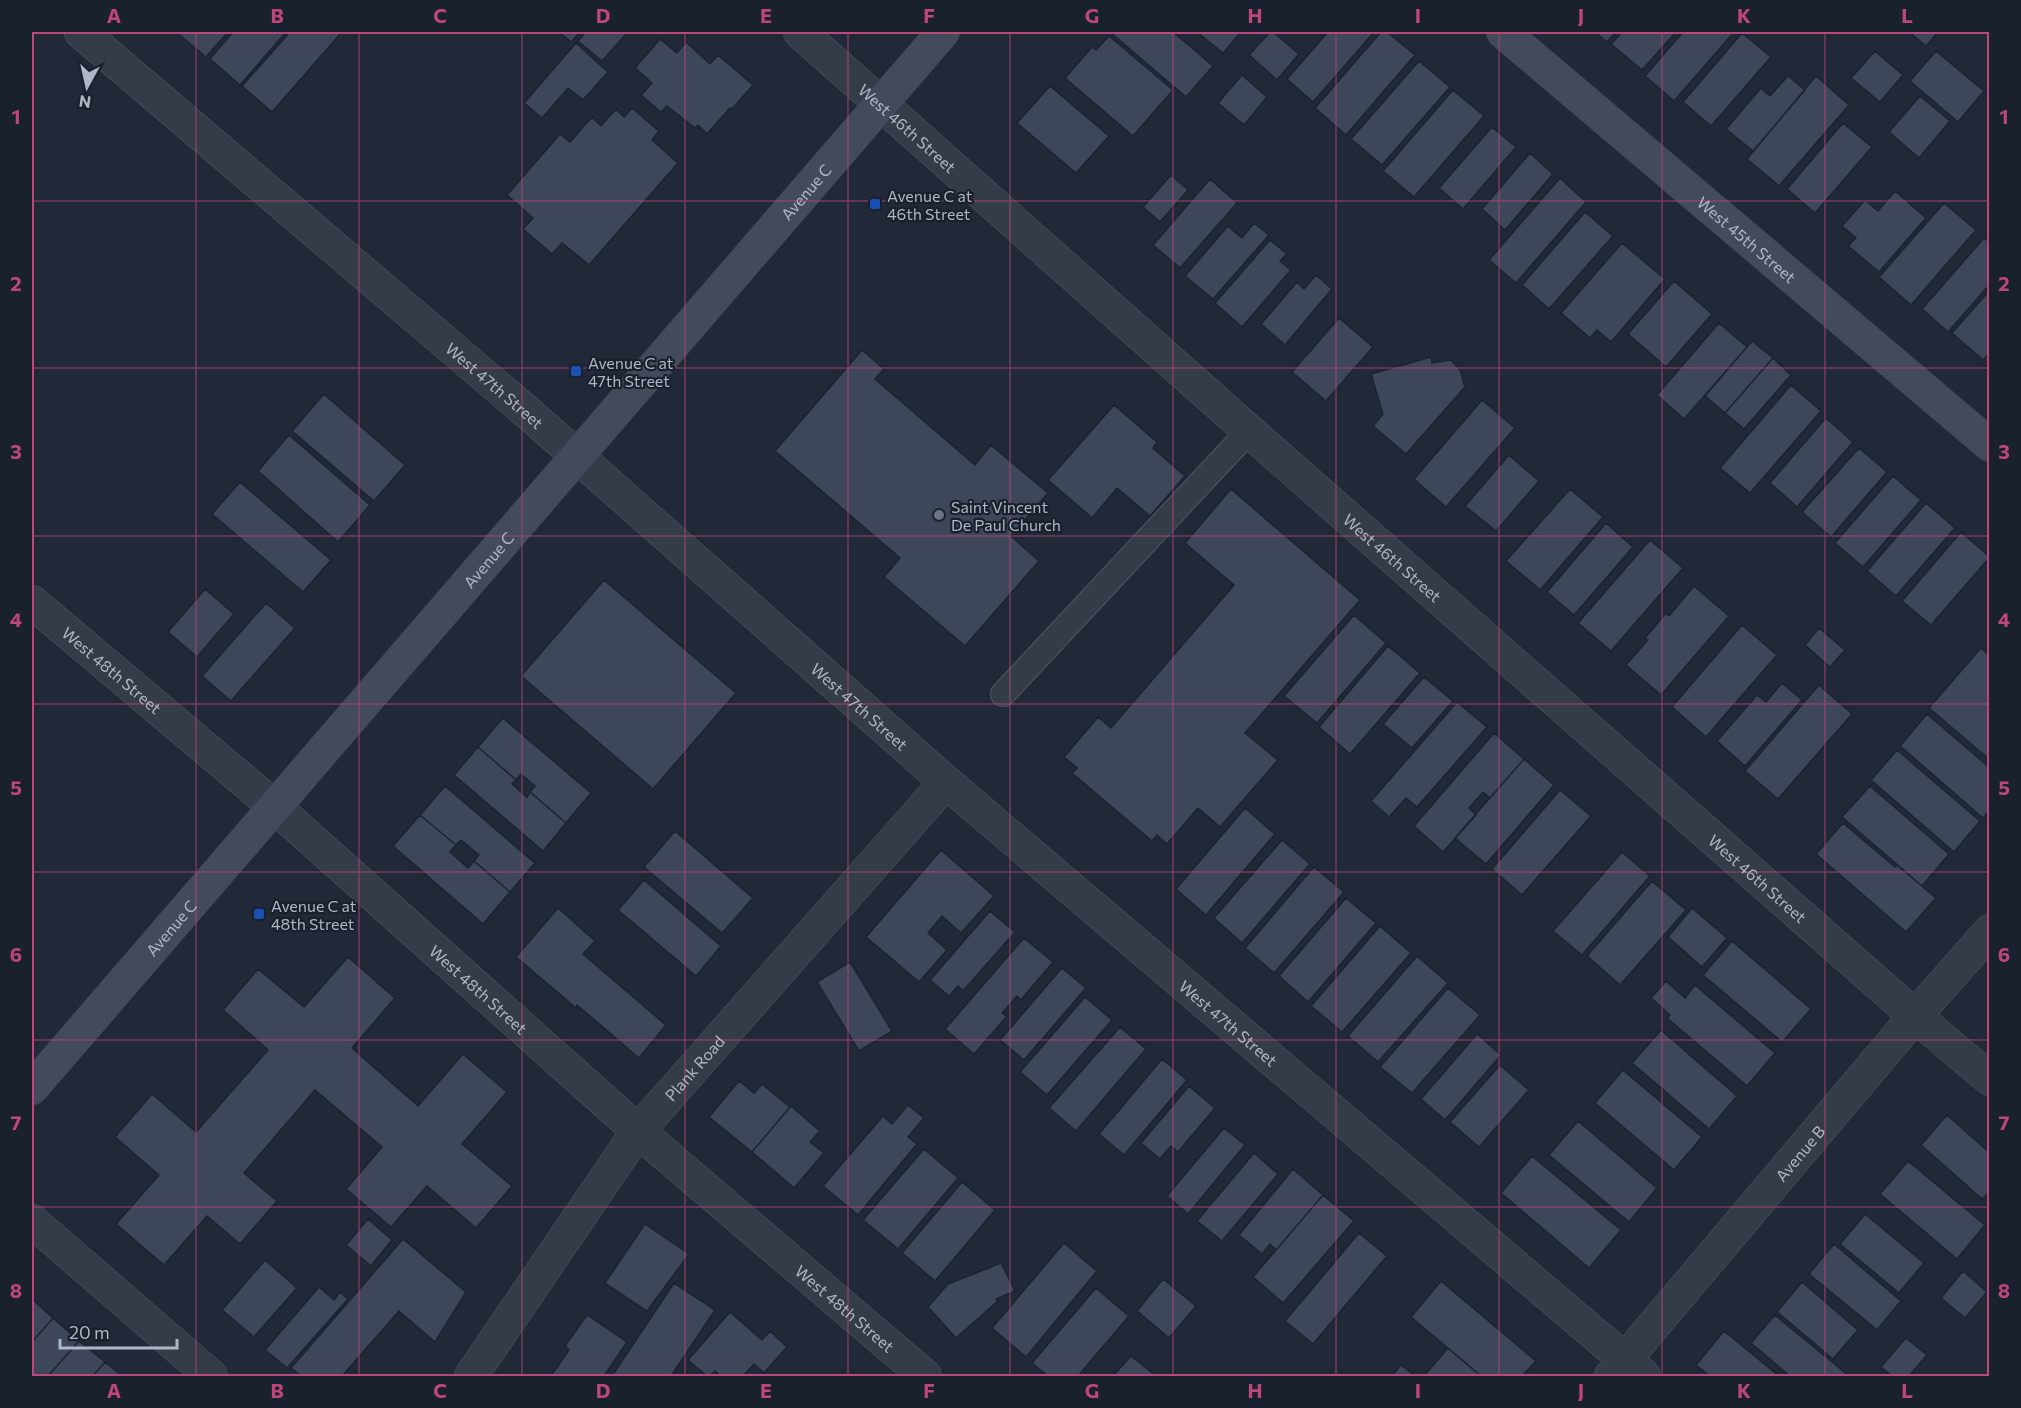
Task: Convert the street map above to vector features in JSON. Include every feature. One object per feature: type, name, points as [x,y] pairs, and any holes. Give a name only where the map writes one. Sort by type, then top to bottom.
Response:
[{"type":"main road","name":"Avenue C","points":[[32,1088],[943,32]]},
{"type":"main road","name":"West 45th Street","points":[[1503,32],[1989,445]]},
{"type":"street","name":"West 47th Street","points":[[81,32],[577,456],[945,782],[1626,1371]]},
{"type":"street","name":"West 46th Street","points":[[800,32],[1248,431],[1989,1079]]},
{"type":"street","name":"West 48th Street","points":[[32,602],[274,807],[638,1131],[925,1377]]},
{"type":"street","name":"Plank Road","points":[[484,1369],[638,1131],[945,782]]},
{"type":"street","name":"Avenue B","points":[[1626,1371],[1915,1016],[1989,931]]},
{"type":"street","points":[[32,1221],[211,1377]]},
{"type":"lane","points":[[1003,694],[1248,431]]},
{"type":"building","points":[[176,32],[228,32],[206,57]]},
{"type":"building","points":[[233,32],[286,32],[240,85],[210,59]]},
{"type":"building","points":[[290,32],[341,33],[272,112],[242,86]]},
{"type":"building","points":[[559,32],[580,32],[571,42]]},
{"type":"building","points":[[586,32],[627,33],[602,61],[578,41]]},
{"type":"building","points":[[1110,32],[1173,32],[1213,66],[1186,97]]},
{"type":"building","points":[[1197,32],[1241,32],[1223,53]]},
{"type":"building","points":[[1270,32],[1273,32],[1299,54],[1277,80],[1249,55]]},
{"type":"building","points":[[1328,32],[1374,32],[1313,102],[1287,79]]},
{"type":"building","points":[[1381,32],[1387,32],[1415,55],[1346,135],[1315,108]]},
{"type":"building","points":[[1595,32],[1616,32],[1607,42]]},
{"type":"building","points":[[1622,32],[1676,32],[1642,70],[1611,44]]},
{"type":"building","points":[[1683,32],[1734,32],[1674,101],[1645,76]]},
{"type":"building","points":[[1909,32],[1938,32],[1926,46]]},
{"type":"building","points":[[1742,33],[1771,57],[1711,126],[1683,102]]},
{"type":"building","points":[[1109,36],[1173,90],[1133,136],[1065,78],[1092,47],[1096,50]]},
{"type":"building","points":[[660,39],[677,53],[686,42],[710,64],[718,55],[753,85],[707,134],[698,125],[695,128],[667,106],[661,112],[641,95],[652,83],[635,68]]},
{"type":"building","points":[[576,43],[608,72],[583,100],[568,88],[542,118],[524,103]]},
{"type":"building","points":[[1875,51],[1903,75],[1880,102],[1851,78]]},
{"type":"building","points":[[1936,51],[1984,91],[1958,122],[1910,81]]},
{"type":"building","points":[[1419,61],[1450,87],[1382,165],[1351,139]]},
{"type":"building","points":[[1242,75],[1267,97],[1244,125],[1218,103]]},
{"type":"building","points":[[1788,76],[1805,90],[1753,151],[1726,129],[1761,88],[1770,96]]},
{"type":"building","points":[[1816,76],[1849,105],[1779,186],[1747,159]]},
{"type":"building","points":[[1050,86],[1109,136],[1076,173],[1017,123]]},
{"type":"building","points":[[1453,90],[1484,116],[1414,197],[1383,171]]},
{"type":"building","points":[[1920,96],[1950,121],[1919,158],[1889,132]]},
{"type":"building","points":[[632,108],[659,131],[652,140],[678,163],[589,265],[562,243],[552,254],[523,229],[533,218],[507,195],[560,134],[570,142],[592,117],[601,126],[616,109],[624,117]]},
{"type":"building","points":[[1843,123],[1872,147],[1815,213],[1787,189]]},
{"type":"building","points":[[1492,127],[1516,147],[1463,209],[1439,188]]},
{"type":"building","points":[[1530,153],[1553,174],[1505,230],[1482,209]]},
{"type":"building","points":[[1171,175],[1188,190],[1160,222],[1143,207]]},
{"type":"building","points":[[1560,178],[1586,202],[1516,283],[1489,260]]},
{"type":"building","points":[[1210,179],[1237,203],[1180,268],[1153,245]]},
{"type":"building","points":[[1895,191],[1926,218],[1879,272],[1848,246],[1856,238],[1842,226],[1865,200],[1878,211]]},
{"type":"building","points":[[1944,203],[1976,230],[1911,305],[1879,277]]},
{"type":"building","points":[[1585,212],[1613,236],[1549,309],[1522,285]]},
{"type":"building","points":[[1254,223],[1269,235],[1213,299],[1185,276],[1228,226],[1242,238]]},
{"type":"building","points":[[1984,238],[1990,243],[1990,284],[1948,332],[1922,309]]},
{"type":"building","points":[[1270,240],[1287,254],[1280,261],[1291,270],[1242,327],[1215,303]]},
{"type":"building","points":[[1622,243],[1665,279],[1611,342],[1597,330],[1590,338],[1561,313]]},
{"type":"building","points":[[1316,275],[1332,289],[1285,345],[1261,324],[1297,282],[1304,289]]},
{"type":"building","points":[[1674,281],[1712,314],[1666,367],[1628,334]]},
{"type":"building","points":[[1990,290],[1990,353],[1983,360],[1952,333]]},
{"type":"building","points":[[1339,318],[1373,347],[1326,401],[1292,372]]},
{"type":"building","points":[[1719,323],[1747,347],[1684,419],[1657,395]]},
{"type":"building","points":[[1752,341],[1773,358],[1725,413],[1705,396]]},
{"type":"building","name":"Saint Vincent De Paul Church","points":[[862,350],[884,369],[875,379],[975,465],[991,445],[1048,493],[1011,536],[1039,561],[965,646],[884,577],[900,558],[775,451]]},
{"type":"building","points":[[1431,357],[1432,363],[1451,360],[1460,370],[1465,387],[1406,454],[1373,426],[1383,414],[1371,374]]},
{"type":"building","points":[[1773,358],[1791,375],[1744,429],[1725,413]]},
{"type":"building","points":[[1791,385],[1821,411],[1750,493],[1720,468]]},
{"type":"building","points":[[324,394],[405,465],[374,501],[292,431]]},
{"type":"building","points":[[1482,400],[1515,428],[1446,507],[1414,479]]},
{"type":"building","points":[[1114,405],[1157,442],[1153,448],[1185,476],[1150,516],[1117,488],[1092,518],[1048,480]]},
{"type":"building","points":[[1826,418],[1853,442],[1797,507],[1770,483]]},
{"type":"building","points":[[289,435],[370,505],[338,542],[258,471]]},
{"type":"building","points":[[1859,448],[1887,472],[1831,537],[1802,512]]},
{"type":"building","points":[[1509,455],[1539,481],[1496,531],[1465,506]]},
{"type":"building","points":[[1893,476],[1921,500],[1863,567],[1835,543]]},
{"type":"building","points":[[240,482],[331,560],[303,592],[212,514]]},
{"type":"building","points":[[1231,489],[1360,600],[1245,733],[1278,760],[1220,827],[1198,808],[1167,844],[1157,835],[1152,841],[1072,773],[1077,768],[1064,757],[1098,717],[1111,728],[1234,585],[1185,543]]},
{"type":"building","points":[[1570,489],[1603,517],[1540,590],[1506,561]]},
{"type":"building","points":[[1926,503],[1955,528],[1896,596],[1867,571]]},
{"type":"building","points":[[1606,523],[1633,547],[1574,615],[1547,592]]},
{"type":"building","points":[[1961,532],[1990,557],[1931,625],[1902,601]]},
{"type":"building","points":[[1650,540],[1683,568],[1611,651],[1578,623]]},
{"type":"building","points":[[604,580],[736,693],[653,789],[521,676]]},
{"type":"building","points":[[1694,586],[1729,616],[1661,695],[1626,665],[1648,640],[1645,638],[1666,613],[1669,616]]},
{"type":"building","points":[[205,589],[234,614],[197,657],[168,632]]},
{"type":"building","points":[[266,603],[295,628],[231,701],[202,676]]},
{"type":"building","points":[[1354,615],[1386,643],[1317,723],[1284,696]]},
{"type":"building","points":[[1742,625],[1777,655],[1706,737],[1672,707]]},
{"type":"building","points":[[1819,628],[1845,650],[1830,667],[1805,645]]},
{"type":"building","points":[[1388,646],[1420,673],[1350,754],[1319,727]]},
{"type":"building","points":[[1981,648],[1990,656],[1990,760],[1929,708]]},
{"type":"building","points":[[1424,677],[1453,701],[1412,748],[1383,724]]},
{"type":"building","points":[[1782,683],[1802,700],[1745,766],[1717,741],[1757,695],[1766,702]]},
{"type":"building","points":[[1819,685],[1852,714],[1778,799],[1745,771]]},
{"type":"building","points":[[1457,702],[1487,727],[1417,807],[1406,798],[1389,817],[1371,801]]},
{"type":"building","points":[[1927,714],[1990,768],[1990,810],[1983,818],[1900,746]]},
{"type":"building","points":[[503,718],[591,793],[566,823],[530,792],[535,786],[521,774],[516,780],[478,747]]},
{"type":"building","points":[[1494,733],[1524,759],[1490,798],[1483,792],[1469,808],[1476,815],[1443,852],[1414,826]]},
{"type":"building","points":[[478,747],[516,780],[512,784],[527,797],[530,792],[566,823],[543,851],[454,775]]},
{"type":"building","points":[[1897,750],[1980,821],[1954,852],[1871,780]]},
{"type":"building","points":[[1524,759],[1554,785],[1486,864],[1455,838]]},
{"type":"building","points":[[445,786],[535,863],[510,892],[474,861],[479,855],[461,840],[456,845],[420,815]]},
{"type":"building","points":[[1870,786],[1949,854],[1922,886],[1842,817]]},
{"type":"building","points":[[1560,790],[1591,816],[1522,895],[1492,869]]},
{"type":"building","points":[[1245,808],[1275,834],[1206,915],[1176,889]]},
{"type":"building","points":[[420,815],[456,845],[450,852],[468,868],[474,861],[510,892],[483,924],[393,846]]},
{"type":"building","points":[[1843,823],[1936,898],[1906,932],[1816,854]]},
{"type":"building","points":[[675,831],[753,898],[722,933],[644,867]]},
{"type":"building","points":[[1282,840],[1310,864],[1242,943],[1214,918]]},
{"type":"building","points":[[941,850],[994,896],[961,933],[942,916],[928,933],[947,950],[919,982],[866,937]]},
{"type":"building","points":[[1622,852],[1650,876],[1582,955],[1553,931]]},
{"type":"building","points":[[1314,867],[1344,892],[1274,973],[1245,948]]},
{"type":"building","points":[[644,880],[721,946],[696,976],[618,910]]},
{"type":"building","points":[[1652,881],[1686,910],[1620,985],[1587,956]]},
{"type":"building","points":[[1346,898],[1376,923],[1308,1002],[1279,976]]},
{"type":"building","points":[[558,908],[595,941],[583,954],[666,1025],[639,1058],[516,957]]},
{"type":"building","points":[[1692,908],[1727,938],[1702,967],[1668,937]]},
{"type":"building","points":[[990,911],[1015,932],[963,991],[958,986],[949,996],[930,980]]},
{"type":"building","points":[[1380,926],[1411,953],[1342,1032],[1311,1006]]},
{"type":"building","points":[[1024,938],[1053,962],[1021,1000],[1017,996],[1002,1013],[1007,1016],[974,1054],[945,1029]]},
{"type":"building","points":[[1732,941],[1811,1009],[1782,1042],[1703,975]]},
{"type":"building","points":[[1417,956],[1448,983],[1378,1062],[1348,1036]]},
{"type":"building","points":[[348,957],[395,998],[352,1048],[418,1106],[463,1054],[507,1092],[462,1144],[512,1186],[476,1228],[427,1186],[391,1227],[346,1189],[382,1147],[315,1090],[244,1173],[277,1201],[240,1244],[207,1216],[164,1265],[116,1224],[159,1175],[115,1137],[152,1094],[196,1132],[268,1050],[223,1010],[258,969],[304,1007]]},
{"type":"building","points":[[850,962],[892,1031],[859,1051],[817,982]]},
{"type":"building","points":[[1062,968],[1086,988],[1024,1060],[1000,1040]]},
{"type":"building","points":[[1666,981],[1685,998],[1695,985],[1775,1053],[1747,1086],[1667,1018],[1670,1015],[1651,998]]},
{"type":"building","points":[[1448,988],[1480,1015],[1412,1093],[1380,1067]]},
{"type":"building","points":[[1085,997],[1112,1020],[1047,1095],[1020,1072]]},
{"type":"building","points":[[1120,1027],[1146,1049],[1076,1131],[1049,1108]]},
{"type":"building","points":[[1661,1030],[1737,1096],[1709,1129],[1632,1063]]},
{"type":"building","points":[[1477,1034],[1501,1055],[1445,1120],[1421,1099]]},
{"type":"building","points":[[1162,1059],[1187,1080],[1124,1155],[1099,1134]]},
{"type":"building","points":[[1500,1065],[1529,1090],[1479,1147],[1450,1122]]},
{"type":"building","points":[[1623,1070],[1702,1137],[1674,1170],[1595,1103]]},
{"type":"building","points":[[739,1081],[754,1093],[762,1084],[790,1107],[752,1152],[709,1117]]},
{"type":"building","points":[[1189,1086],[1215,1108],[1178,1152],[1171,1146],[1160,1159],[1141,1143]]},
{"type":"building","points":[[908,1105],[924,1118],[908,1137],[917,1144],[858,1215],[823,1186],[883,1116],[892,1124]]},
{"type":"building","points":[[791,1106],[820,1131],[810,1142],[824,1153],[794,1188],[752,1152]]},
{"type":"building","points":[[1947,1115],[1990,1153],[1990,1191],[1982,1199],[1921,1145]]},
{"type":"building","points":[[1578,1121],[1657,1188],[1629,1222],[1549,1155]]},
{"type":"building","points":[[1224,1128],[1245,1145],[1188,1214],[1167,1196]]},
{"type":"building","points":[[924,1149],[958,1178],[898,1249],[863,1220]]},
{"type":"building","points":[[1254,1153],[1278,1174],[1222,1241],[1197,1221]]},
{"type":"building","points":[[1532,1156],[1621,1230],[1589,1268],[1501,1193]]},
{"type":"building","points":[[1908,1161],[1985,1225],[1957,1259],[1880,1194]]},
{"type":"building","points":[[1293,1169],[1323,1195],[1276,1250],[1270,1244],[1262,1254],[1239,1235]]},
{"type":"building","points":[[962,1182],[995,1210],[935,1281],[902,1253]]},
{"type":"building","points":[[1323,1195],[1354,1221],[1283,1303],[1253,1277]]},
{"type":"building","points":[[1865,1214],[1924,1263],[1899,1293],[1840,1244]]},
{"type":"building","points":[[368,1219],[392,1240],[371,1266],[346,1245]]},
{"type":"building","points":[[645,1224],[689,1254],[647,1311],[605,1283]]},
{"type":"building","points":[[1359,1233],[1387,1256],[1313,1344],[1285,1321]]},
{"type":"building","points":[[403,1239],[466,1292],[435,1342],[399,1311],[342,1376],[301,1376],[291,1368]]},
{"type":"building","points":[[1064,1243],[1097,1271],[1026,1357],[992,1328]]},
{"type":"building","points":[[1834,1244],[1901,1301],[1877,1330],[1809,1274]]},
{"type":"building","points":[[265,1260],[297,1288],[254,1337],[222,1310]]},
{"type":"building","points":[[1001,1263],[1015,1291],[996,1299],[998,1301],[956,1338],[928,1307],[948,1284]]},
{"type":"building","points":[[1963,1271],[1987,1292],[1965,1318],[1941,1298]]},
{"type":"building","points":[[1163,1279],[1196,1306],[1169,1338],[1137,1311]]},
{"type":"building","points":[[1441,1281],[1536,1361],[1522,1376],[1481,1376],[1411,1317]]},
{"type":"building","points":[[1802,1282],[1858,1330],[1833,1359],[1777,1312]]},
{"type":"building","points":[[674,1283],[715,1310],[671,1376],[612,1376]]},
{"type":"building","points":[[319,1287],[334,1300],[340,1292],[348,1299],[287,1368],[265,1350]]},
{"type":"building","points":[[1096,1288],[1129,1316],[1078,1376],[1048,1376],[1032,1363]]},
{"type":"building","points":[[32,1299],[53,1318],[32,1342]]},
{"type":"building","points":[[730,1312],[762,1340],[770,1331],[787,1347],[764,1373],[754,1364],[743,1376],[721,1376],[715,1371],[707,1376],[688,1360]]},
{"type":"building","points":[[587,1315],[627,1342],[604,1376],[551,1376],[569,1350],[565,1346]]},
{"type":"building","points":[[1775,1315],[1849,1376],[1790,1376],[1751,1343]]},
{"type":"building","points":[[53,1318],[79,1341],[48,1376],[32,1376],[32,1342]]},
{"type":"building","points":[[1724,1331],[1779,1376],[1710,1376],[1696,1365]]},
{"type":"building","points":[[1906,1338],[1927,1355],[1909,1376],[1892,1376],[1881,1367]]},
{"type":"building","points":[[79,1341],[105,1362],[93,1376],[48,1376]]},
{"type":"building","points":[[1448,1348],[1481,1376],[1424,1376]]},
{"type":"building","points":[[1131,1356],[1156,1376],[1113,1376]]},
{"type":"building","points":[[105,1362],[122,1376],[93,1376]]},
{"type":"building","points":[[1401,1365],[1415,1376],[1392,1376]]},
{"type":"place","name":"Avenue C at 46th Street","points":[[875,204]]},
{"type":"place","name":"Avenue C at 47th Street","points":[[576,371]]},
{"type":"place","name":"Saint Vincent De Paul Church","points":[[939,515]]},
{"type":"place","name":"Avenue C at 48th Street","points":[[259,914]]}]
